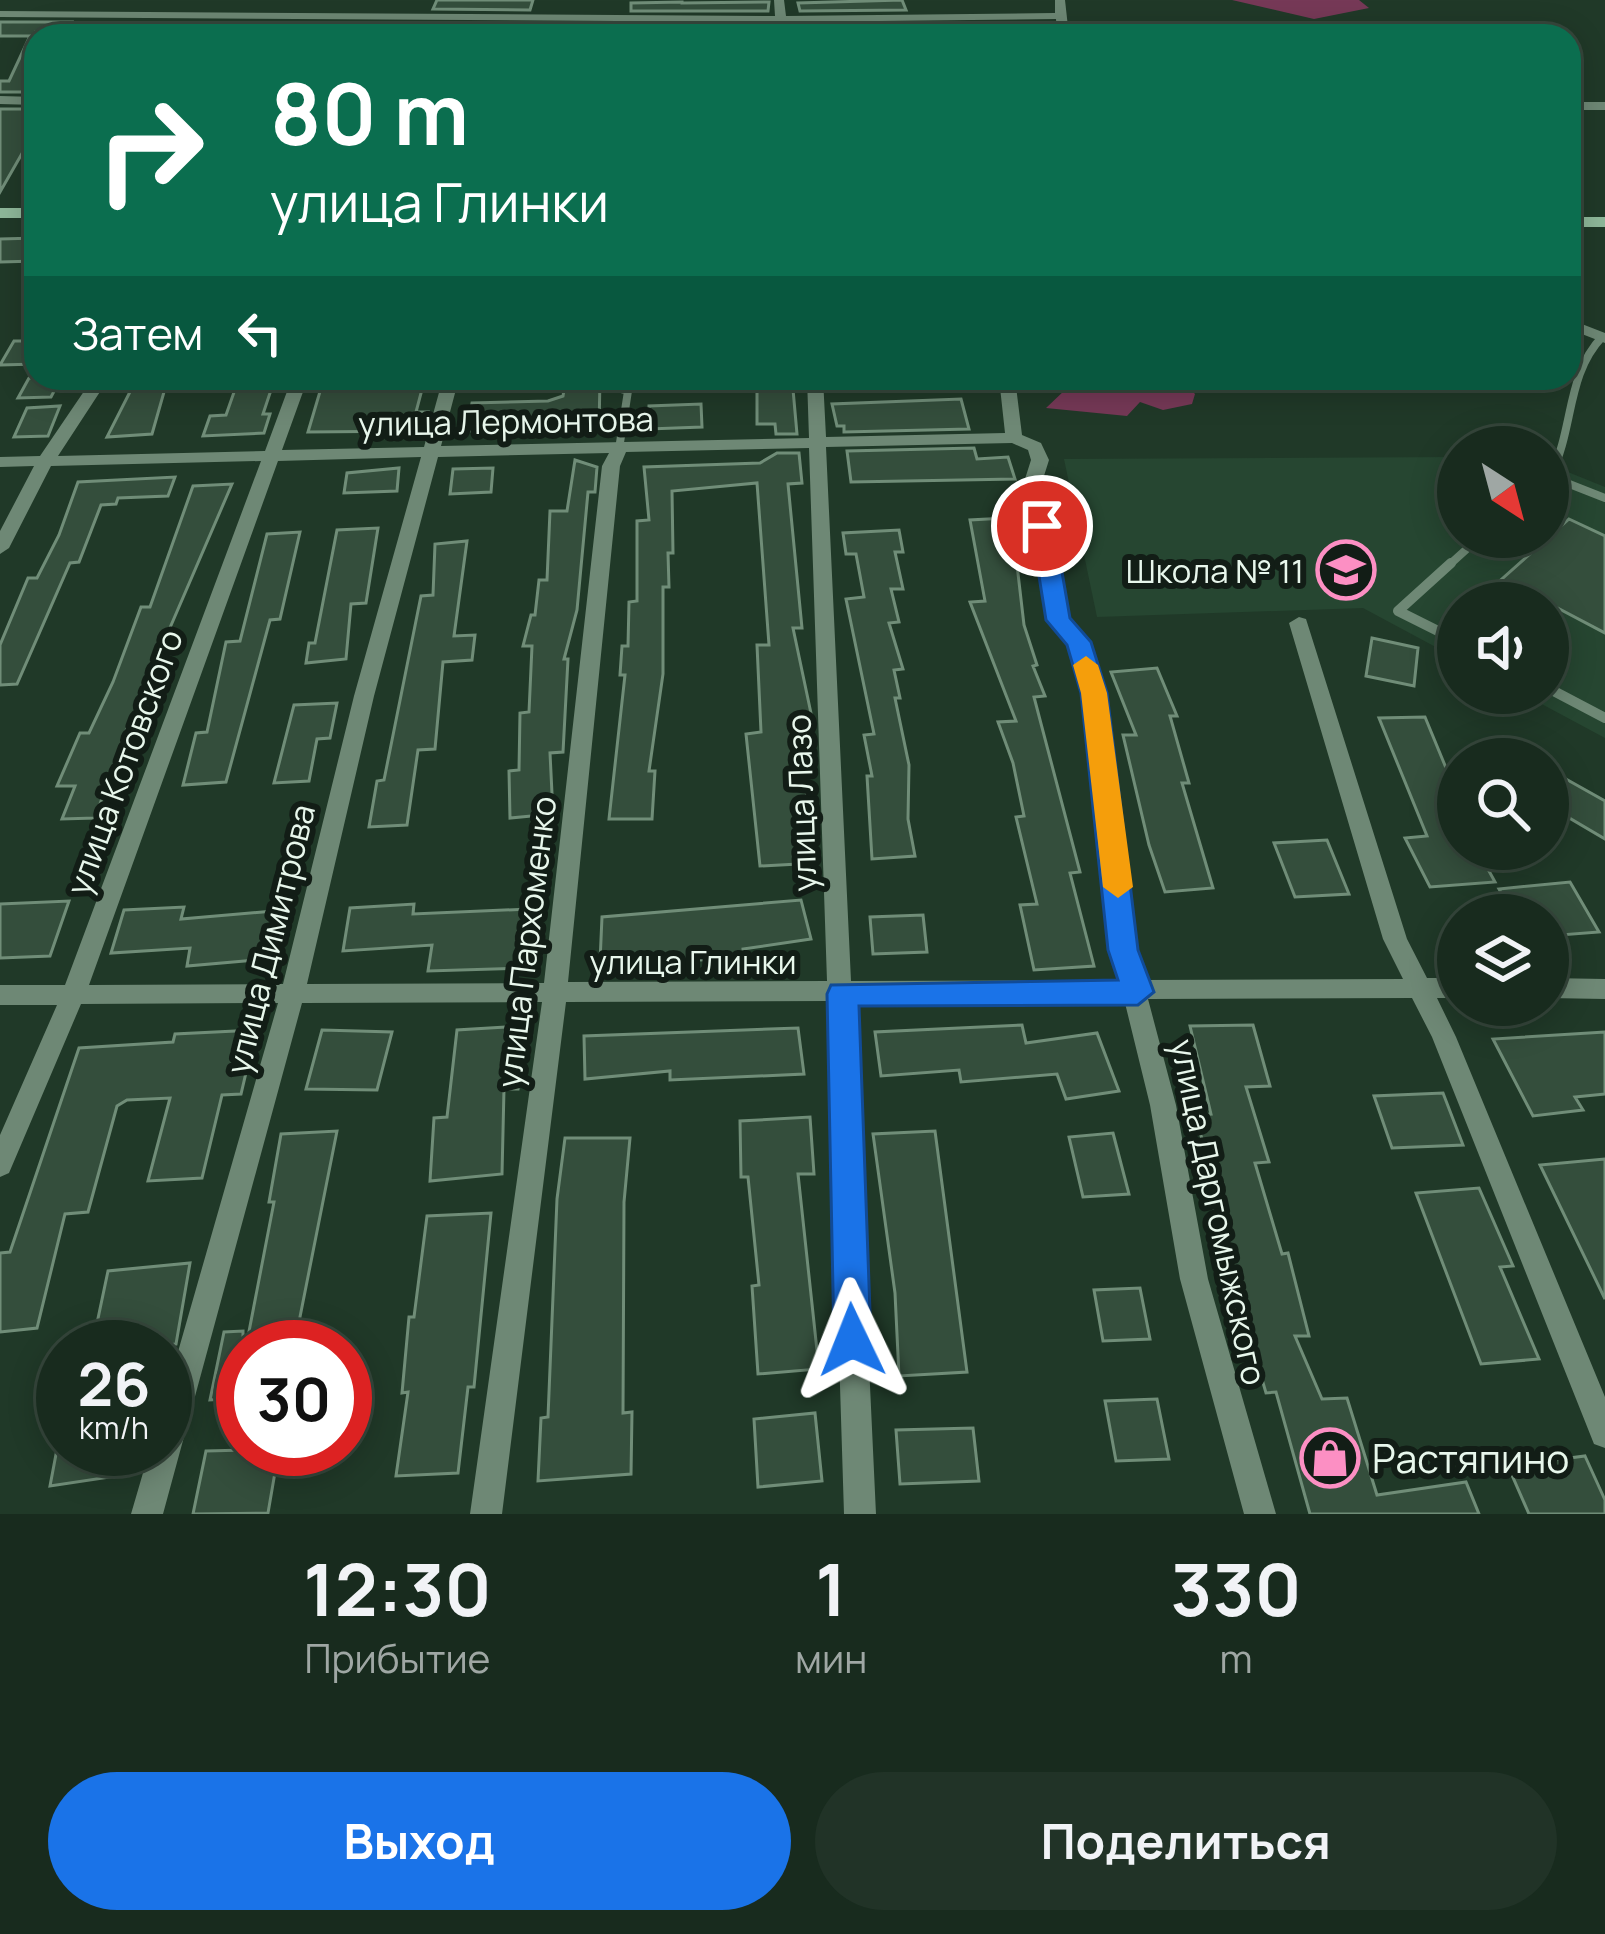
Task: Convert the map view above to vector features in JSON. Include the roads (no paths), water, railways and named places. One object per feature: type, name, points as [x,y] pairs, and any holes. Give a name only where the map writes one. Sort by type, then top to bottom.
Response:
[{"type":"street","points":[[99,15],[112,0]]},
{"type":"street","points":[[274,15],[283,0]]},
{"type":"street","points":[[418,17],[427,0]]},
{"type":"street","points":[[779,0],[783,24]]},
{"type":"street","points":[[1060,0],[1061,24]]},
{"type":"street","points":[[0,14],[783,20],[1060,16]]},
{"type":"street","points":[[294,24],[298,16]]},
{"type":"street","points":[[545,24],[547,19]]},
{"type":"street","points":[[0,548],[46,460],[93,390]]},
{"type":"street","name":"улица Котовского","points":[[0,1165],[73,995],[246,514],[274,457],[296,390]]},
{"type":"street","name":"улица Димитрова","points":[[147,1514],[292,996],[359,718],[448,390]]},
{"type":"street","name":"улица Лазо","points":[[816,390],[860,1514]]},
{"type":"street","name":"улица Даргомыжского","points":[[1008,390],[1014,438],[1035,447],[1040,460],[1034,479],[1058,620],[1079,642],[1094,693],[1123,950],[1138,992],[1194,1279],[1260,1514]]},
{"type":"street","name":"улица Лермонтова","points":[[0,461],[1014,438]]},
{"type":"street","name":"улица Пархоменко","points":[[486,1514],[555,994],[611,466],[619,449]]},
{"type":"street","points":[[1299,623],[1395,939],[1444,1037],[1605,1433]]},
{"type":"street","name":"улица Глинки","points":[[0,995],[1437,988]]},
{"type":"street","points":[[1569,988],[1605,989]]},
{"type":"lane","points":[[1581,362],[1586,349],[1604,336]]},
{"type":"lane","name":"улица Пархоменко","points":[[619,449],[628,392],[622,390]]},
{"type":"lane","points":[[1569,426],[1576,390]]},
{"type":"lane","points":[[1569,483],[1605,498]]},
{"type":"lane","points":[[1437,630],[1398,610],[1456,558]]},
{"type":"lane","points":[[1569,699],[1605,718]]},
{"type":"place","name":"Школа № 11","points":[[1346,570]]},
{"type":"place","name":"Растяпино","points":[[1330,1458]]}]
